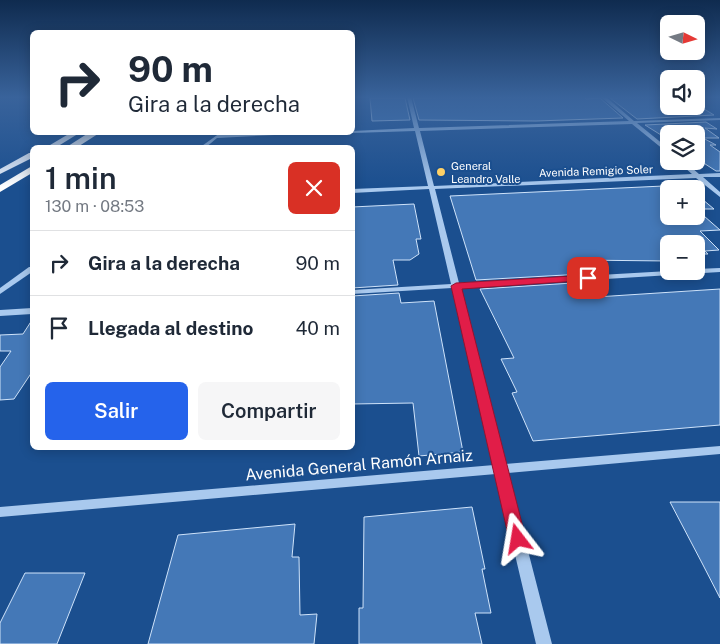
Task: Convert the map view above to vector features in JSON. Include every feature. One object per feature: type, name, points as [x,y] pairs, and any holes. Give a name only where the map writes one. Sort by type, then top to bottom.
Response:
[{"type":"highway","points":[[74,145],[92,135]]},
{"type":"highway","points":[[0,184],[30,169]]},
{"type":"highway","points":[[0,189],[30,169]]},
{"type":"main road","points":[[54,145],[72,135]]},
{"type":"main road","points":[[0,172],[30,156]]},
{"type":"street","points":[[416,127],[544,644]]},
{"type":"street","points":[[355,132],[496,127]]},
{"type":"street","points":[[638,127],[660,145]]},
{"type":"street","points":[[205,145],[218,135]]},
{"type":"street","points":[[216,137],[263,135]]},
{"type":"street","points":[[691,170],[720,195]]},
{"type":"street","name":"Avenida Remigio Soler","points":[[355,191],[720,175]]},
{"type":"street","points":[[0,292],[30,270]]},
{"type":"street","points":[[355,292],[720,270]]},
{"type":"street","points":[[0,313],[30,311]]},
{"type":"street","name":"Avenida General Ramón Arnaiz","points":[[0,512],[720,450]]},
{"type":"building","points":[[648,127],[660,127],[660,134]]},
{"type":"building","points":[[705,128],[719,138],[705,138]]},
{"type":"building","points":[[705,139],[716,145],[710,145],[720,152],[720,171],[716,171],[705,164]]},
{"type":"building","points":[[660,186],[660,225],[705,225],[705,217],[720,230],[700,231],[704,235],[660,235],[660,261],[576,260],[583,274],[476,280],[450,196]]},
{"type":"building","points":[[705,202],[714,209],[705,209]]},
{"type":"building","points":[[414,204],[421,239],[416,239],[419,254],[410,260],[393,260],[398,285],[355,288],[355,207]]},
{"type":"building","points":[[705,236],[719,250],[705,251]]},
{"type":"building","points":[[588,282],[596,297],[720,289],[720,425],[533,441],[512,393],[517,392],[501,359],[514,358],[480,289]]},
{"type":"building","points":[[399,293],[401,303],[434,301],[463,452],[419,456],[413,403],[355,404],[355,296]]},
{"type":"building","points":[[30,323],[30,375],[14,399],[0,400],[0,367],[11,351],[0,351],[0,335],[23,334]]},
{"type":"building","points":[[670,502],[720,502],[720,598],[702,563]]},
{"type":"building","points":[[472,507],[485,569],[482,569],[491,613],[475,613],[482,644],[359,644],[359,608],[363,608],[364,517]]},
{"type":"building","points":[[295,524],[292,557],[299,557],[300,615],[317,614],[314,644],[148,644],[178,535]]},
{"type":"building","points":[[25,573],[85,573],[57,644],[0,644],[0,623]]},
{"type":"place","name":"General Leandro Valle","points":[[441,172]]},
{"type":"route","points":[[518,539],[456,286],[588,278]]}]
